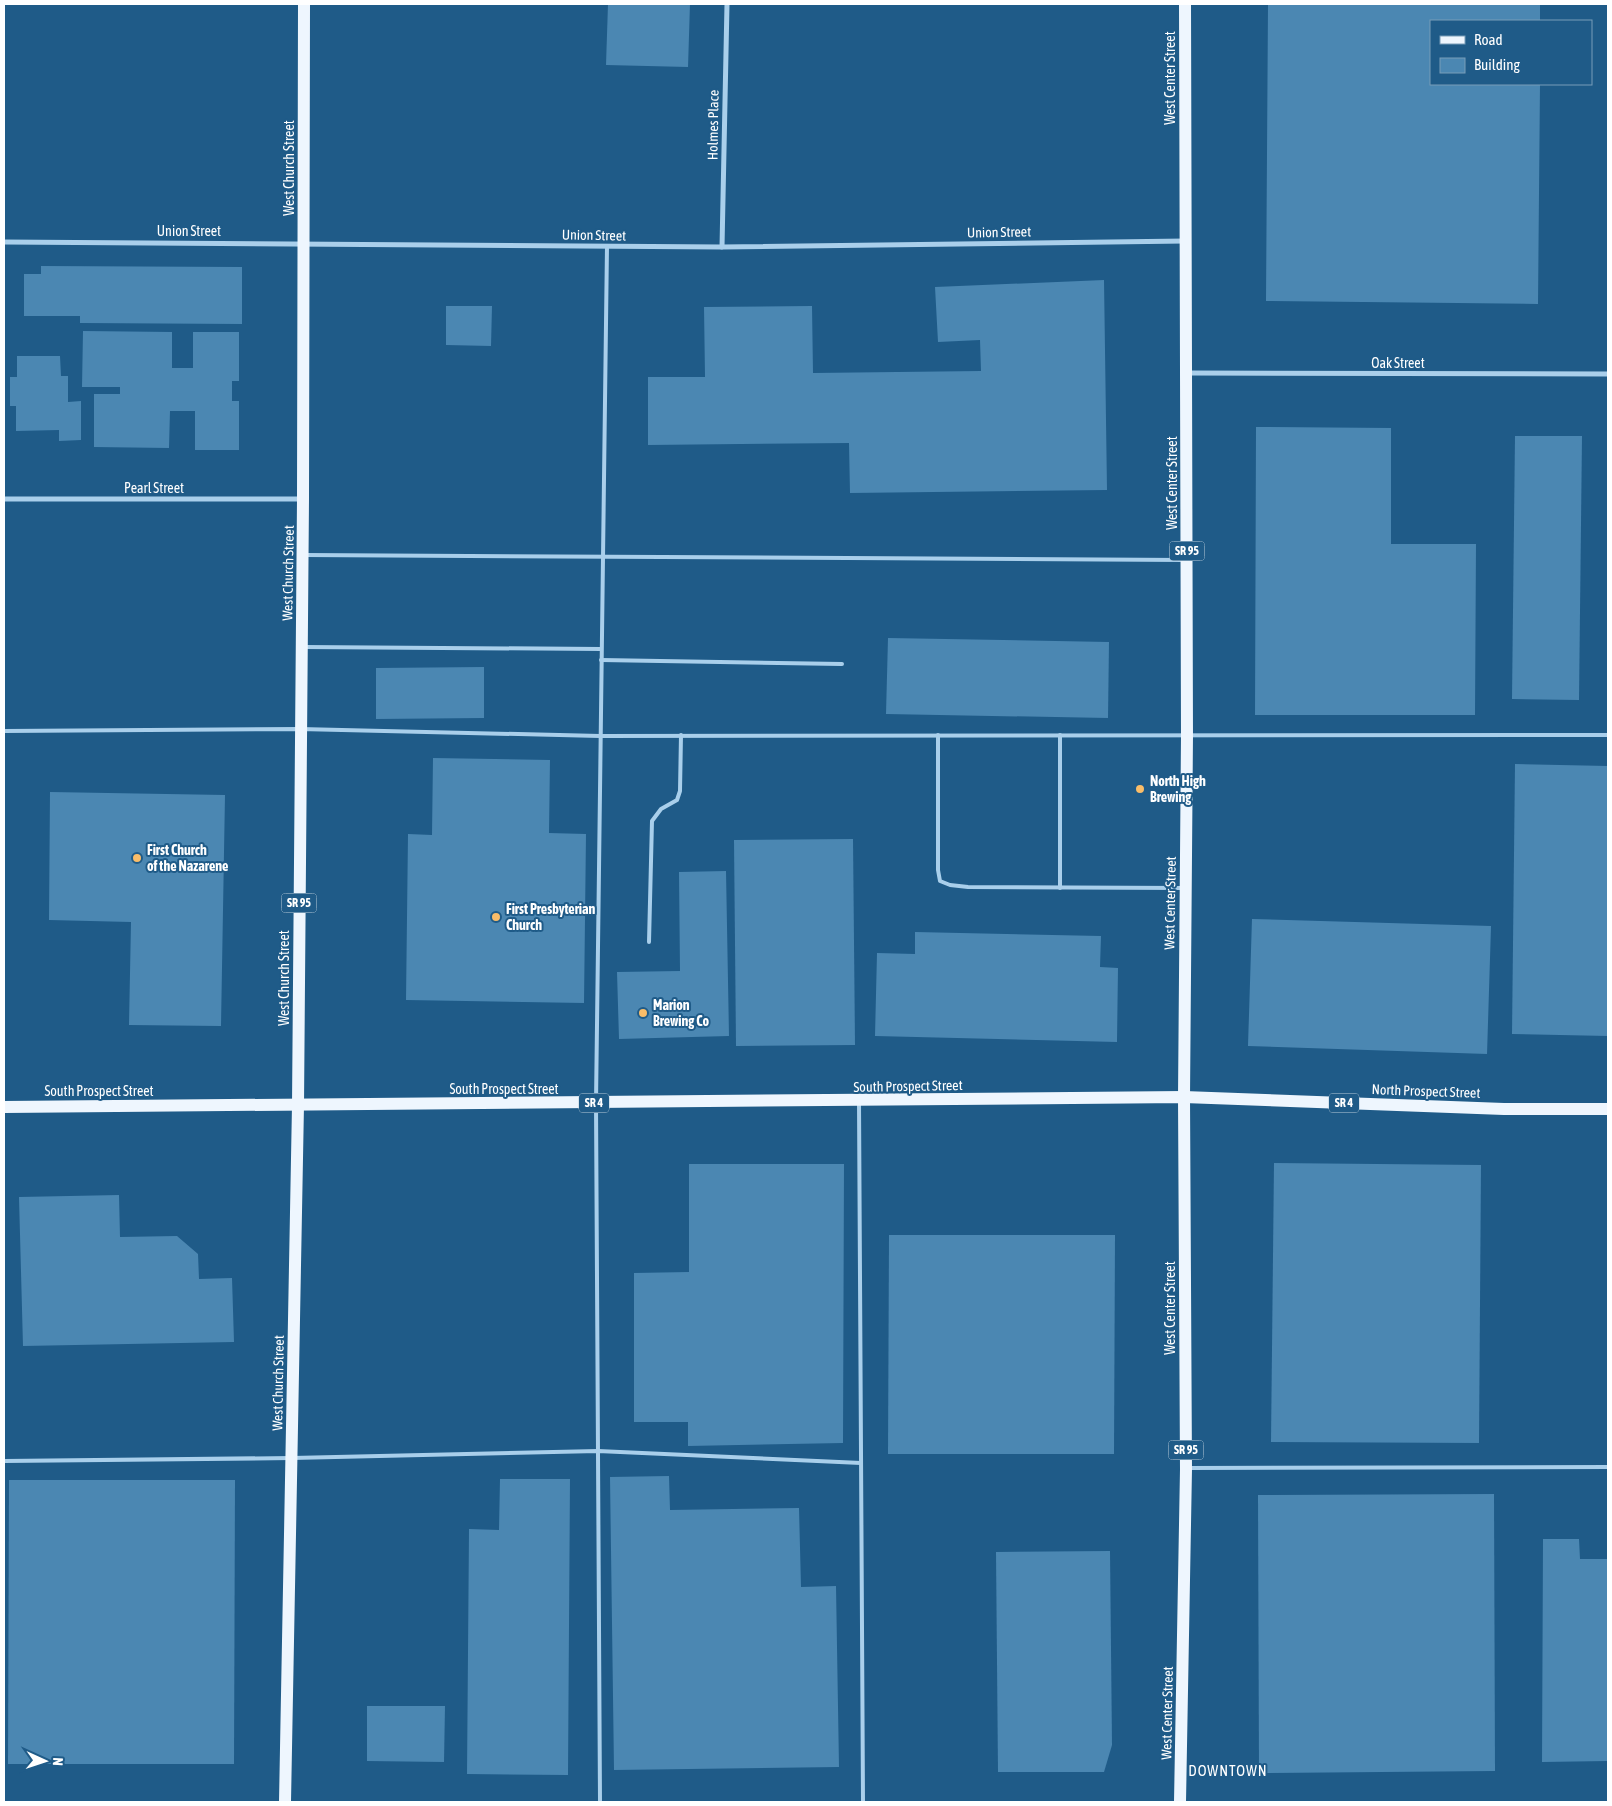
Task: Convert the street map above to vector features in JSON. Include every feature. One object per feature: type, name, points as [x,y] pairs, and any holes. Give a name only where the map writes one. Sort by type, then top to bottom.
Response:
[{"type":"main road","name":"West Church Street","points":[[285,1802],[298,1105],[300,729],[304,499],[304,4]]},
{"type":"main road","name":"West Center Street","points":[[1180,1802],[1186,1468],[1184,1098],[1187,373],[1185,4]]},
{"type":"main road","name":"South Prospect Street","points":[[4,1107],[859,1102],[1184,1098]]},
{"type":"main road","name":"North Prospect Street","points":[[1184,1098],[1504,1109],[1608,1109]]},
{"type":"street","name":"Holmes Place","points":[[722,247],[727,4]]},
{"type":"street","name":"Union Street","points":[[4,242],[722,247],[1185,241]]},
{"type":"street","name":"Oak Street","points":[[1187,373],[1608,374]]},
{"type":"street","name":"Pearl Street","points":[[4,499],[304,499]]},
{"type":"lane","points":[[600,1802],[596,1103],[607,246]]},
{"type":"lane","points":[[303,555],[1187,560]]},
{"type":"lane","points":[[302,647],[601,649]]},
{"type":"lane","points":[[601,660],[842,664]]},
{"type":"lane","points":[[4,731],[300,729],[600,736],[1608,735]]},
{"type":"lane","points":[[938,735],[938,870],[940,881],[950,885],[968,887],[1186,888]]},
{"type":"lane","points":[[1060,735],[1060,888]]},
{"type":"lane","points":[[649,942],[652,821],[661,809],[676,800],[680,791],[681,736]]},
{"type":"lane","points":[[859,1102],[863,1802]]},
{"type":"lane","points":[[4,1461],[292,1458],[598,1451],[861,1463]]},
{"type":"lane","points":[[1186,1468],[1608,1466]]},
{"type":"building","points":[[608,4],[690,4],[688,67],[606,65]]},
{"type":"building","points":[[1268,4],[1540,4],[1540,20],[1430,20],[1430,85],[1540,85],[1538,304],[1266,301]]},
{"type":"building","points":[[41,266],[242,267],[242,324],[80,323],[80,316],[24,316],[24,274],[41,274]]},
{"type":"building","points":[[1104,280],[1107,490],[850,493],[849,443],[648,445],[648,377],[705,377],[704,307],[812,306],[813,373],[981,371],[980,340],[938,342],[935,287]]},
{"type":"building","points":[[446,306],[492,306],[491,346],[446,345]]},
{"type":"building","points":[[83,331],[172,332],[172,368],[193,368],[193,332],[239,332],[239,381],[232,381],[232,401],[239,401],[239,450],[195,450],[195,411],[170,411],[169,448],[94,447],[94,394],[120,394],[120,387],[82,387]]},
{"type":"building","points":[[17,356],[60,356],[61,376],[68,376],[68,402],[81,401],[81,440],[59,441],[59,430],[16,431],[16,406],[10,406],[10,377],[17,377]]},
{"type":"building","points":[[1256,427],[1391,428],[1391,544],[1476,544],[1475,715],[1255,715]]},
{"type":"building","points":[[1515,436],[1582,436],[1579,700],[1512,699]]},
{"type":"building","points":[[888,638],[1109,642],[1108,718],[886,714]]},
{"type":"building","points":[[484,667],[484,718],[376,719],[376,668]]},
{"type":"building","name":"First Presbyterian Church","points":[[433,758],[550,760],[549,833],[586,834],[584,1003],[406,1000],[408,834],[432,835]]},
{"type":"building","points":[[1515,764],[1608,766],[1608,1036],[1512,1034]]},
{"type":"building","name":"First Church of the Nazarene","points":[[50,792],[225,795],[221,1026],[129,1025],[131,922],[49,920]]},
{"type":"building","points":[[853,839],[855,1045],[736,1046],[734,840]]},
{"type":"building","points":[[726,871],[729,1036],[619,1039],[617,972],[680,971],[679,872]]},
{"type":"building","points":[[1252,919],[1491,926],[1487,1054],[1248,1046]]},
{"type":"building","points":[[915,932],[1101,936],[1100,967],[1118,968],[1117,1042],[875,1036],[877,953],[915,954]]},
{"type":"building","points":[[1274,1163],[1481,1165],[1479,1443],[1271,1442]]},
{"type":"building","points":[[689,1164],[844,1164],[843,1443],[688,1446],[688,1422],[634,1422],[634,1273],[689,1272]]},
{"type":"building","points":[[119,1195],[120,1237],[177,1236],[198,1254],[199,1279],[232,1278],[234,1342],[23,1346],[19,1197]]},
{"type":"building","points":[[889,1235],[1115,1235],[1114,1454],[888,1454]]},
{"type":"building","points":[[669,1476],[670,1510],[799,1508],[801,1587],[836,1586],[839,1767],[614,1770],[610,1477]]},
{"type":"building","points":[[500,1479],[570,1479],[568,1775],[467,1774],[469,1529],[499,1530]]},
{"type":"building","points":[[9,1480],[235,1480],[234,1764],[8,1764]]},
{"type":"building","points":[[1494,1494],[1495,1771],[1259,1773],[1258,1495]]},
{"type":"building","points":[[1543,1539],[1579,1539],[1580,1559],[1608,1559],[1608,1761],[1542,1762]]},
{"type":"building","points":[[1110,1551],[1112,1745],[1104,1772],[998,1772],[996,1552]]},
{"type":"building","points":[[367,1706],[445,1706],[444,1762],[367,1761]]},
{"type":"place","name":"North High Brewing","points":[[1140,789]]},
{"type":"place","name":"First Church of the Nazarene","points":[[137,858]]},
{"type":"place","name":"First Presbyterian Church","points":[[496,917]]},
{"type":"place","name":"Marion Brewing Co","points":[[643,1013]]},
{"type":"district","name":"DOWNTOWN","points":[[1228,1771]]}]
